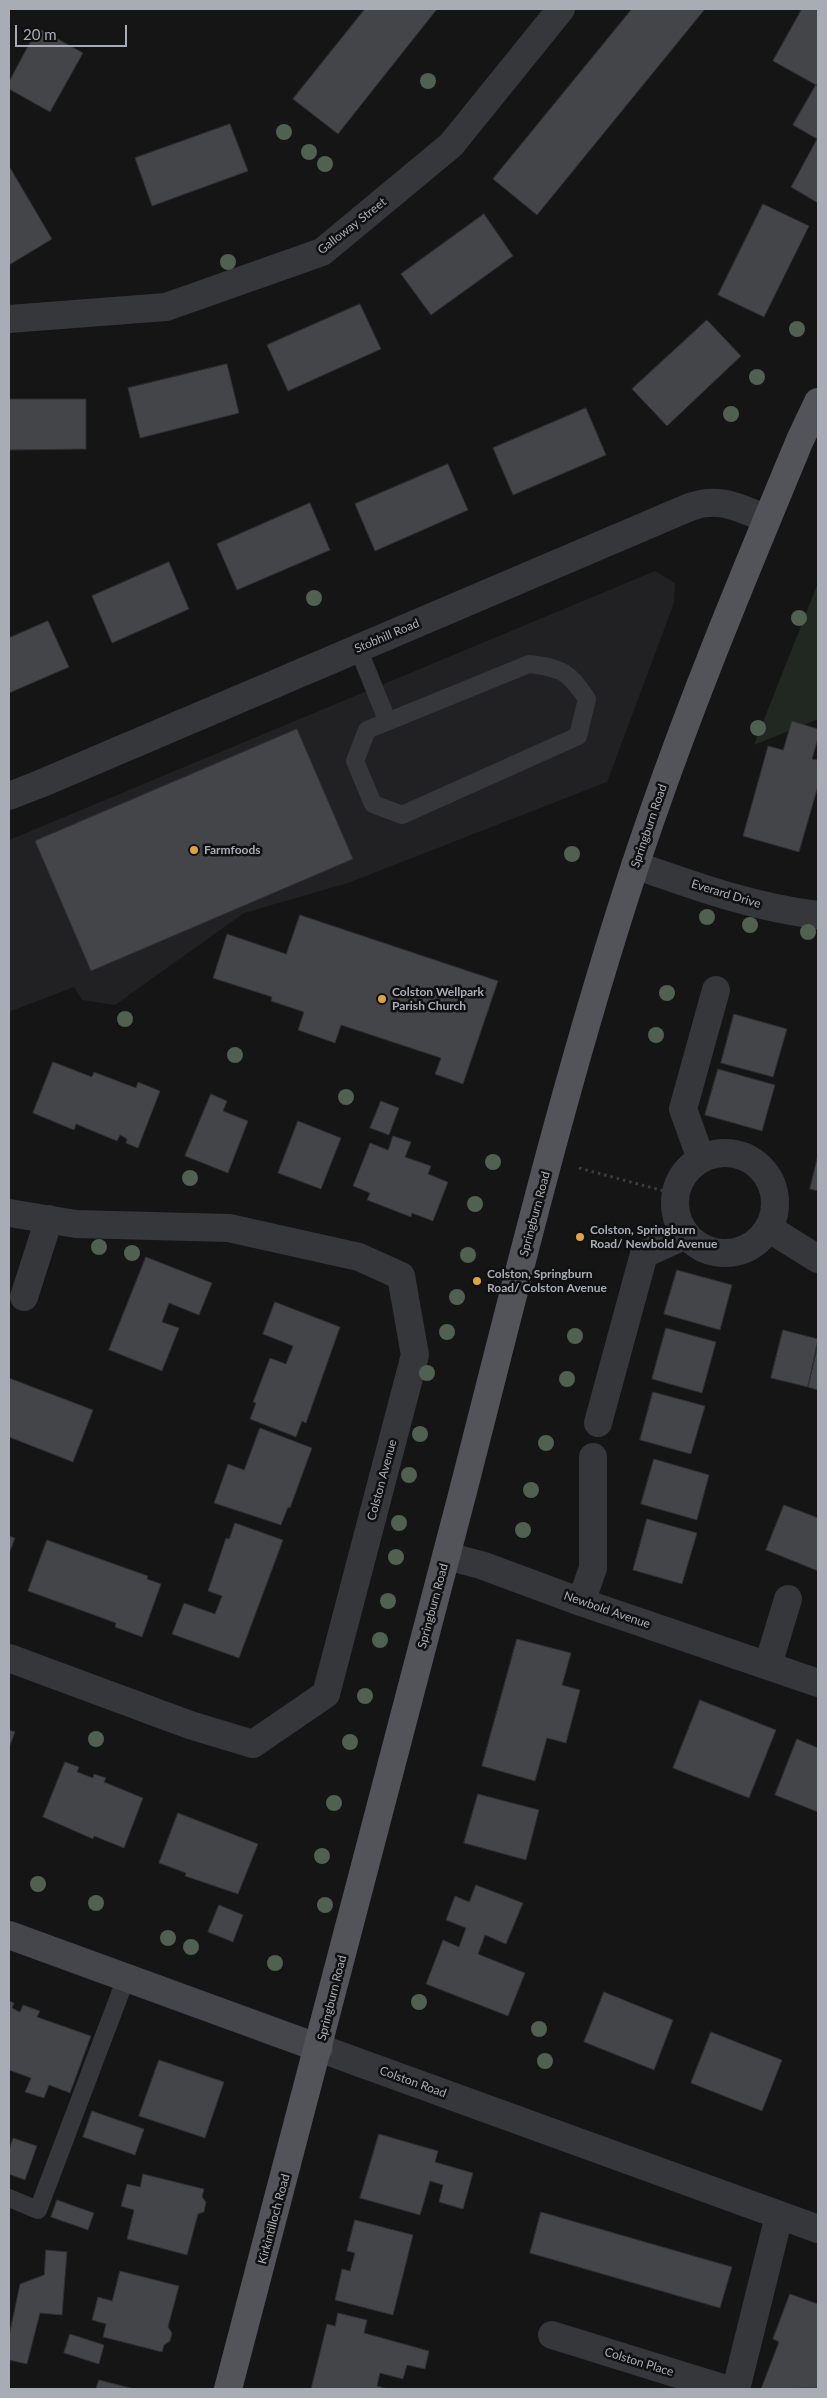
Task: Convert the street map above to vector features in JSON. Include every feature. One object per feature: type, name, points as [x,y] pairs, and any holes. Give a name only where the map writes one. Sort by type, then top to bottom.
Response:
[{"type":"main road","name":"Springburn Road","points":[[319,2048],[550,1160],[608,950],[635,865],[701,680],[767,519],[818,402]]},
{"type":"main road","name":"Colston Road","points":[[9,1935],[319,2048]]},
{"type":"main road","name":"Kirkintilloch Road","points":[[228,2389],[319,2048]]},
{"type":"street","name":"Galloway Street","points":[[9,319],[166,308],[322,252],[451,145],[560,9]]},
{"type":"street","name":"Stobhill Road","points":[[9,796],[705,502],[718,502],[767,519]]},
{"type":"street","name":"Everard Drive","points":[[635,865],[731,897],[780,910],[818,915]]},
{"type":"street","points":[[701,1159],[683,1109],[716,990]]},
{"type":"street","points":[[718,1152],[735,1154],[753,1161],[766,1174],[773,1189],[775,1206],[768,1228],[757,1241],[742,1250],[725,1253],[715,1252],[699,1246],[686,1234],[675,1211],[675,1194],[684,1174],[701,1159],[718,1152]]},
{"type":"street","name":"Colston Avenue","points":[[9,1213],[76,1224],[229,1228],[359,1257],[401,1276],[415,1355],[326,1694],[253,1744],[190,1725],[9,1658]]},
{"type":"street","points":[[24,1297],[49,1219]]},
{"type":"street","points":[[768,1228],[818,1259]]},
{"type":"street","points":[[598,1423],[644,1254],[686,1234]]},
{"type":"street","points":[[581,1602],[593,1568],[593,1457]]},
{"type":"street","name":"Newbold Avenue","points":[[446,1556],[481,1565],[581,1602],[768,1664],[818,1683]]},
{"type":"street","points":[[768,1664],[788,1599]]},
{"type":"street","name":"Colston Road","points":[[319,2048],[818,2229]]},
{"type":"street","points":[[736,2389],[779,2216]]},
{"type":"street","name":"Colston Place","points":[[552,2335],[726,2389]]},
{"type":"lane","points":[[358,648],[387,720]]},
{"type":"lane","points":[[529,664],[555,667],[574,679],[587,699],[578,736],[402,815],[373,804],[355,761],[367,730],[387,720],[529,664]]},
{"type":"lane","points":[[9,2198],[38,2210],[126,1978]]},
{"type":"path","points":[[550,1160],[675,1194]]},
{"type":"shaded area","points":[[655,571],[675,583],[674,603],[607,782],[348,883],[244,913],[115,1005],[82,1000],[74,987],[9,1012],[9,840]]},
{"type":"shaded area","points":[[818,583],[818,719],[754,745]]},
{"type":"building","points":[[365,9],[437,9],[338,134],[293,99]]},
{"type":"building","points":[[632,9],[705,9],[537,215],[493,179]]},
{"type":"building","points":[[802,9],[818,9],[818,86],[773,61]]},
{"type":"building","points":[[38,28],[83,53],[50,112],[9,89],[9,82]]},
{"type":"building","points":[[816,85],[818,86],[818,203],[791,187],[817,139],[793,125]]},
{"type":"building","points":[[230,124],[248,171],[152,206],[135,158]]},
{"type":"building","points":[[9,166],[52,239],[9,265]]},
{"type":"building","points":[[763,204],[809,226],[764,317],[718,295]]},
{"type":"building","points":[[484,214],[513,256],[431,315],[401,274]]},
{"type":"building","points":[[360,304],[381,349],[288,391],[267,345]]},
{"type":"building","points":[[707,320],[741,356],[667,426],[632,389]]},
{"type":"building","points":[[227,364],[239,413],[140,438],[128,388]]},
{"type":"building","points":[[9,399],[86,399],[86,449],[9,450]]},
{"type":"building","points":[[586,408],[606,455],[513,495],[493,448]]},
{"type":"building","points":[[448,464],[468,510],[375,551],[355,504]]},
{"type":"building","points":[[310,503],[330,550],[237,590],[217,544]]},
{"type":"building","points":[[169,562],[189,609],[112,643],[92,596]]},
{"type":"building","points":[[48,621],[69,667],[9,693],[9,638]]},
{"type":"building","points":[[792,721],[818,729],[818,738],[812,759],[818,760],[818,786],[799,852],[743,836],[768,746],[783,750]]},
{"type":"building","name":"Farmfoods","points":[[297,729],[353,859],[91,971],[35,841]]},
{"type":"building","name":"Colston Wellpark Parish Church","points":[[300,915],[498,981],[463,1084],[435,1074],[441,1058],[341,1025],[335,1043],[298,1030],[304,1012],[271,1001],[272,997],[213,978],[227,934],[286,954]]},
{"type":"building","points":[[734,1014],[787,1029],[773,1077],[721,1063]]},
{"type":"building","points":[[53,1062],[92,1077],[94,1072],[136,1088],[138,1082],[160,1091],[138,1148],[126,1143],[127,1139],[120,1135],[117,1141],[76,1124],[74,1130],[33,1113]]},
{"type":"building","points":[[718,1069],[775,1085],[762,1131],[705,1115]]},
{"type":"building","points":[[211,1094],[227,1101],[223,1111],[248,1121],[228,1173],[185,1156]]},
{"type":"building","points":[[381,1101],[399,1108],[389,1135],[370,1128]]},
{"type":"building","points":[[298,1121],[341,1138],[321,1189],[278,1173]]},
{"type":"building","points":[[393,1136],[411,1142],[405,1157],[431,1166],[428,1174],[448,1182],[433,1221],[412,1213],[411,1217],[367,1200],[370,1193],[353,1186],[370,1143],[388,1150]]},
{"type":"building","points":[[818,1155],[818,1191],[810,1189]]},
{"type":"building","points":[[146,1257],[212,1283],[199,1315],[169,1303],[162,1322],[179,1328],[162,1371],[109,1350]]},
{"type":"building","points":[[677,1270],[732,1285],[720,1330],[664,1314]]},
{"type":"building","points":[[275,1302],[340,1327],[306,1423],[302,1421],[296,1437],[250,1419],[256,1403],[253,1402],[270,1358],[286,1364],[293,1346],[263,1334]]},
{"type":"building","points":[[666,1328],[716,1342],[702,1393],[652,1379]]},
{"type":"building","points":[[783,1330],[818,1339],[808,1387],[771,1378]]},
{"type":"building","points":[[818,1345],[818,1390],[808,1387]]},
{"type":"building","points":[[9,1378],[93,1410],[73,1462],[9,1437]]},
{"type":"building","points":[[653,1392],[705,1406],[691,1454],[640,1440]]},
{"type":"building","points":[[260,1428],[312,1448],[290,1508],[288,1507],[281,1525],[214,1503],[228,1464],[244,1470]]},
{"type":"building","points":[[654,1459],[709,1475],[697,1520],[641,1504]]},
{"type":"building","points":[[784,1505],[818,1518],[818,1571],[766,1550]]},
{"type":"building","points":[[647,1519],[697,1533],[682,1584],[633,1570]]},
{"type":"building","points":[[235,1523],[283,1540],[239,1658],[172,1634],[184,1603],[215,1614],[222,1596],[208,1591],[226,1538],[229,1539]]},
{"type":"building","points":[[9,1536],[15,1538],[9,1554]]},
{"type":"building","points":[[47,1540],[148,1576],[147,1579],[161,1584],[142,1637],[115,1627],[116,1623],[28,1591]]},
{"type":"building","points":[[517,1639],[571,1653],[562,1685],[580,1690],[566,1743],[547,1738],[535,1781],[482,1766]]},
{"type":"building","points":[[700,1700],[776,1730],[749,1798],[673,1768]]},
{"type":"building","points":[[9,1730],[15,1732],[9,1748]]},
{"type":"building","points":[[797,1739],[818,1748],[818,1812],[775,1795]]},
{"type":"building","points":[[65,1762],[79,1767],[77,1772],[93,1778],[94,1774],[106,1778],[104,1782],[143,1798],[124,1848],[94,1836],[93,1839],[43,1817]]},
{"type":"building","points":[[478,1794],[539,1810],[526,1860],[464,1843]]},
{"type":"building","points":[[178,1813],[258,1844],[238,1894],[185,1876],[186,1873],[159,1863]]},
{"type":"building","points":[[476,1885],[523,1903],[506,1944],[485,1935],[478,1954],[525,1973],[508,2016],[426,1984],[443,1940],[459,1947],[466,1928],[446,1920],[455,1896],[469,1902]]},
{"type":"building","points":[[219,1905],[243,1915],[233,1942],[208,1932]]},
{"type":"building","points":[[604,1992],[673,2020],[654,2070],[584,2042]]},
{"type":"building","points":[[9,2001],[14,2003],[12,2008],[20,2012],[23,2005],[40,2011],[37,2017],[91,2036],[70,2093],[49,2085],[44,2098],[25,2092],[31,2078],[9,2070]]},
{"type":"building","points":[[711,2032],[782,2060],[762,2111],[691,2083]]},
{"type":"building","points":[[159,2060],[224,2082],[205,2138],[139,2116]]},
{"type":"building","points":[[92,2111],[144,2129],[135,2155],[83,2137]]},
{"type":"building","points":[[379,2134],[438,2151],[435,2162],[473,2173],[463,2209],[439,2202],[443,2185],[430,2181],[420,2215],[360,2198]]},
{"type":"building","points":[[13,2138],[37,2146],[25,2180],[9,2174],[9,2151]]},
{"type":"building","points":[[143,2174],[204,2189],[202,2197],[206,2202],[204,2212],[198,2214],[187,2255],[127,2239],[134,2210],[121,2206],[127,2184],[140,2187]]},
{"type":"building","points":[[57,2200],[94,2213],[88,2230],[51,2217]]},
{"type":"building","points":[[541,2212],[732,2267],[720,2308],[530,2253]]},
{"type":"building","points":[[355,2220],[413,2235],[393,2315],[335,2300],[342,2269],[350,2271],[355,2253],[347,2251]]},
{"type":"building","points":[[46,2250],[67,2252],[62,2315],[40,2313],[27,2364],[9,2360],[9,2336],[20,2284],[44,2275]]},
{"type":"building","points":[[120,2271],[179,2286],[168,2327],[172,2333],[170,2341],[164,2345],[162,2352],[103,2337],[106,2324],[92,2320],[98,2297],[112,2301]]},
{"type":"building","points":[[790,2294],[818,2304],[818,2388],[761,2389],[779,2342],[773,2339]]},
{"type":"building","points":[[338,2313],[367,2320],[364,2333],[429,2351],[425,2369],[407,2365],[403,2379],[380,2373],[377,2386],[388,2389],[311,2389],[327,2324],[335,2326]]},
{"type":"building","points":[[70,2334],[104,2345],[99,2364],[64,2353]]},
{"type":"building","points":[[99,2380],[134,2389],[96,2389]]},
{"type":"place","name":"Farmfoods","points":[[194,850]]},
{"type":"place","name":"Colston Wellpark Parish Church","points":[[382,999]]},
{"type":"place","name":"Colston, Springburn Road/ Newbold Avenue","points":[[580,1237]]},
{"type":"place","name":"Colston, Springburn Road/ Colston Avenue","points":[[477,1281]]}]
